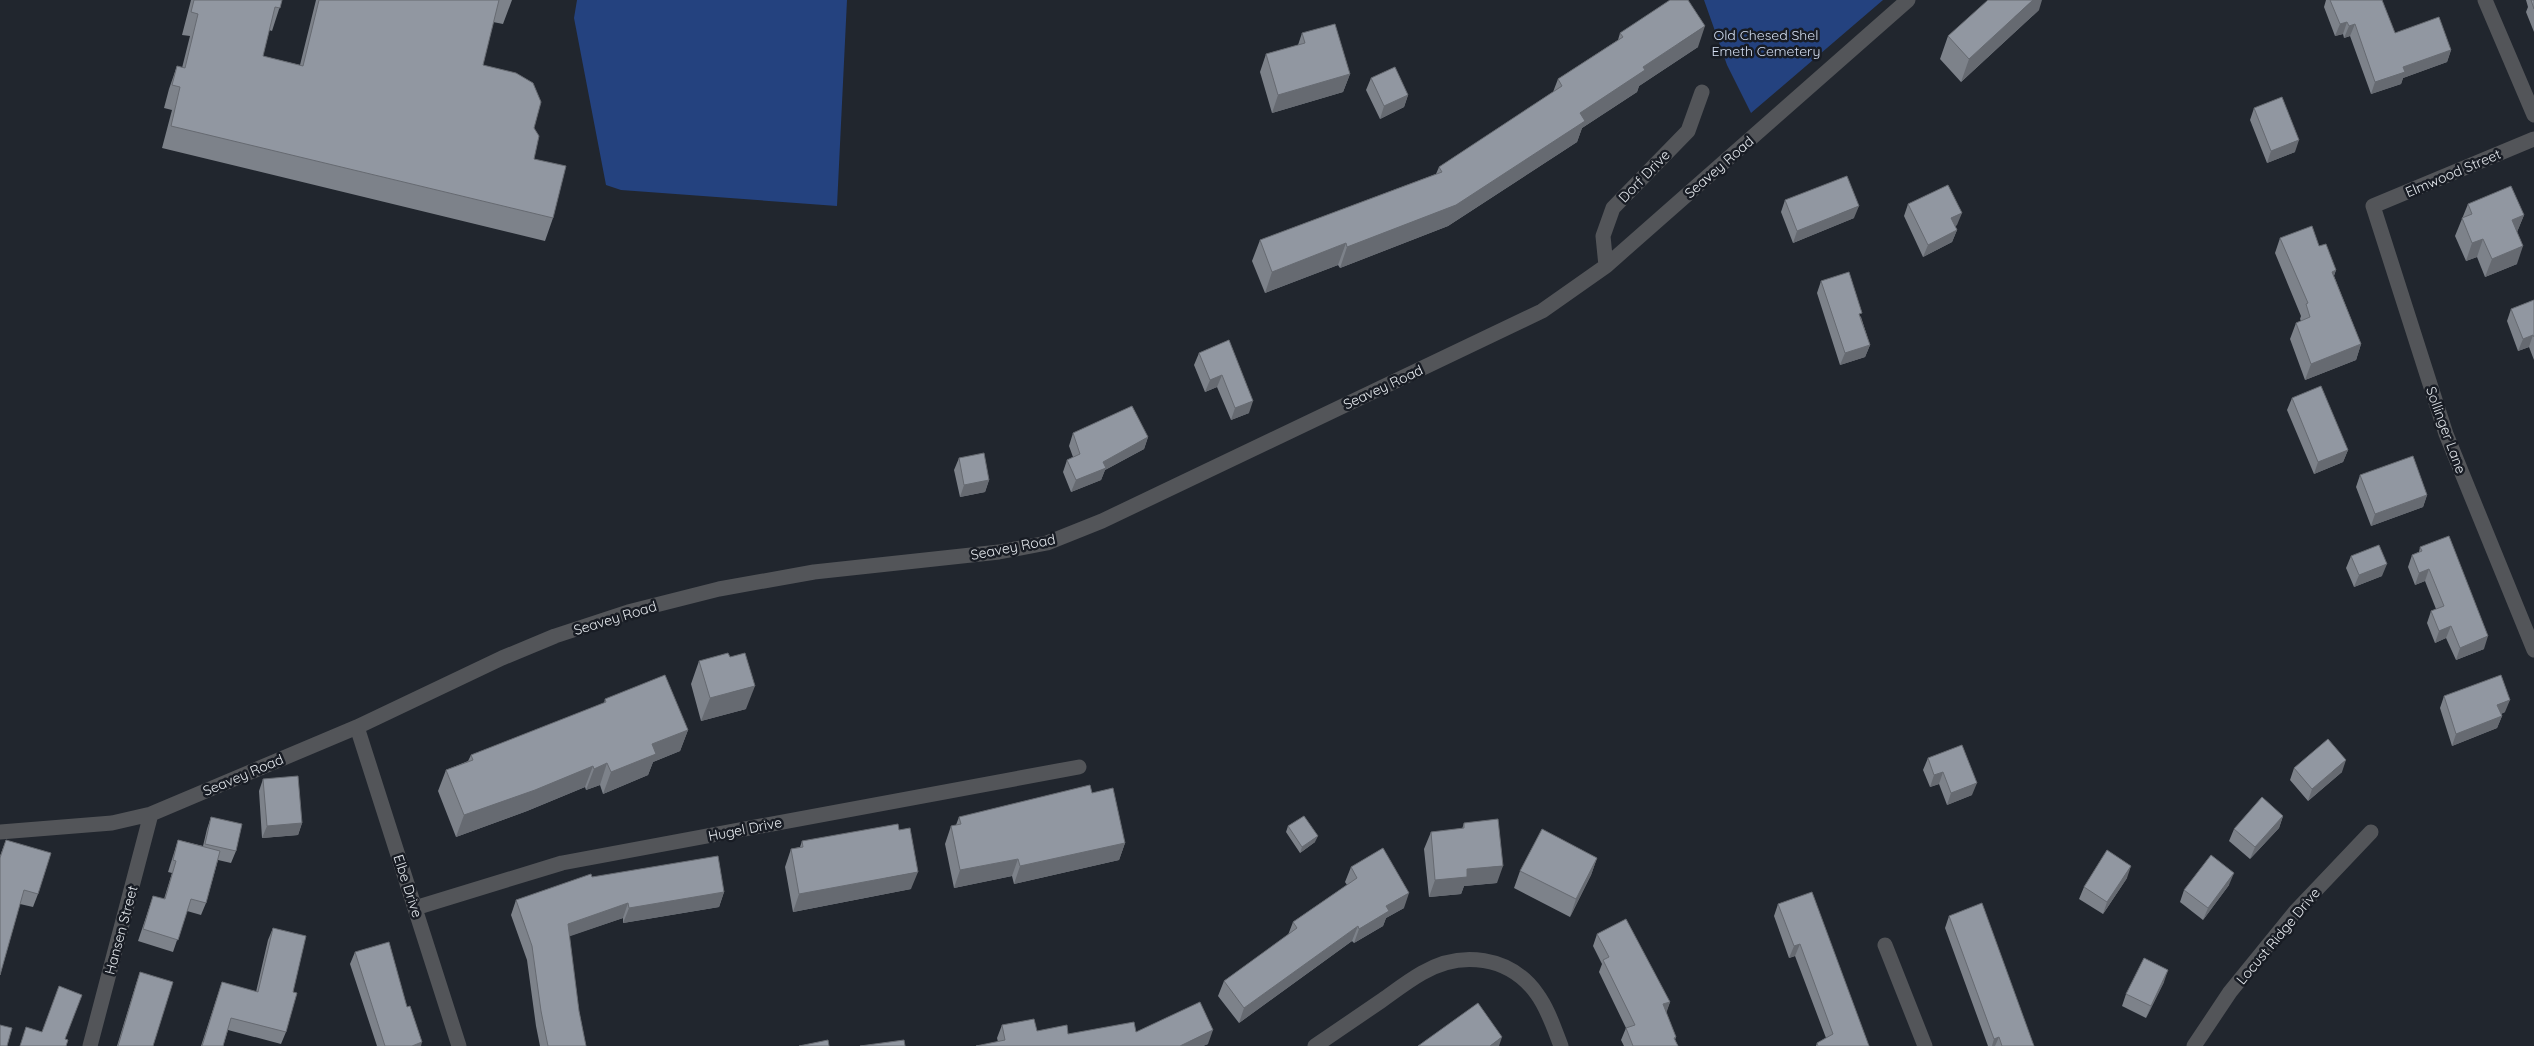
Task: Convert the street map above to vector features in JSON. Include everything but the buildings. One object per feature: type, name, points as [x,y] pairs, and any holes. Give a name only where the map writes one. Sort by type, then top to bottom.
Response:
[{"type":"street","name":"Seavey Road","points":[[0,832],[112,823],[151,814],[357,727],[502,658],[555,636],[628,612],[719,589],[814,572],[999,552],[1047,543],[1102,521],[1542,311],[1606,266],[1908,0]]},
{"type":"street","points":[[2485,0],[2534,115]]},
{"type":"street","name":"Dorf Drive","points":[[1606,266],[1603,236],[1613,208],[1688,131],[1702,92]]},
{"type":"street","name":"Elmwood Street","points":[[2373,206],[2534,140]]},
{"type":"street","name":"Sollinger Lane","points":[[2373,206],[2446,434],[2534,650]]},
{"type":"street","name":"Elbe Drive","points":[[357,727],[459,1046]]},
{"type":"street","name":"Hugel Drive","points":[[415,908],[562,863],[1079,767]]},
{"type":"street","name":"Hansen Street","points":[[90,1046],[151,814]]},
{"type":"street","name":"Locust Ridge Drive","points":[[2194,1046],[2230,992],[2295,912],[2370,832]]},
{"type":"street","points":[[1885,945],[1925,1046]]},
{"type":"street","points":[[1315,1046],[1423,972],[1455,960],[1482,958],[1504,966],[1523,977],[1538,995],[1548,1013],[1561,1046]]},
{"type":"green space","points":[[577,0],[847,0],[837,206],[621,190],[606,185],[574,18]]},
{"type":"green space","name":"Old Chesed Shel Emeth Cemetery","points":[[1704,0],[1883,0],[1751,113],[1727,65]]}]
